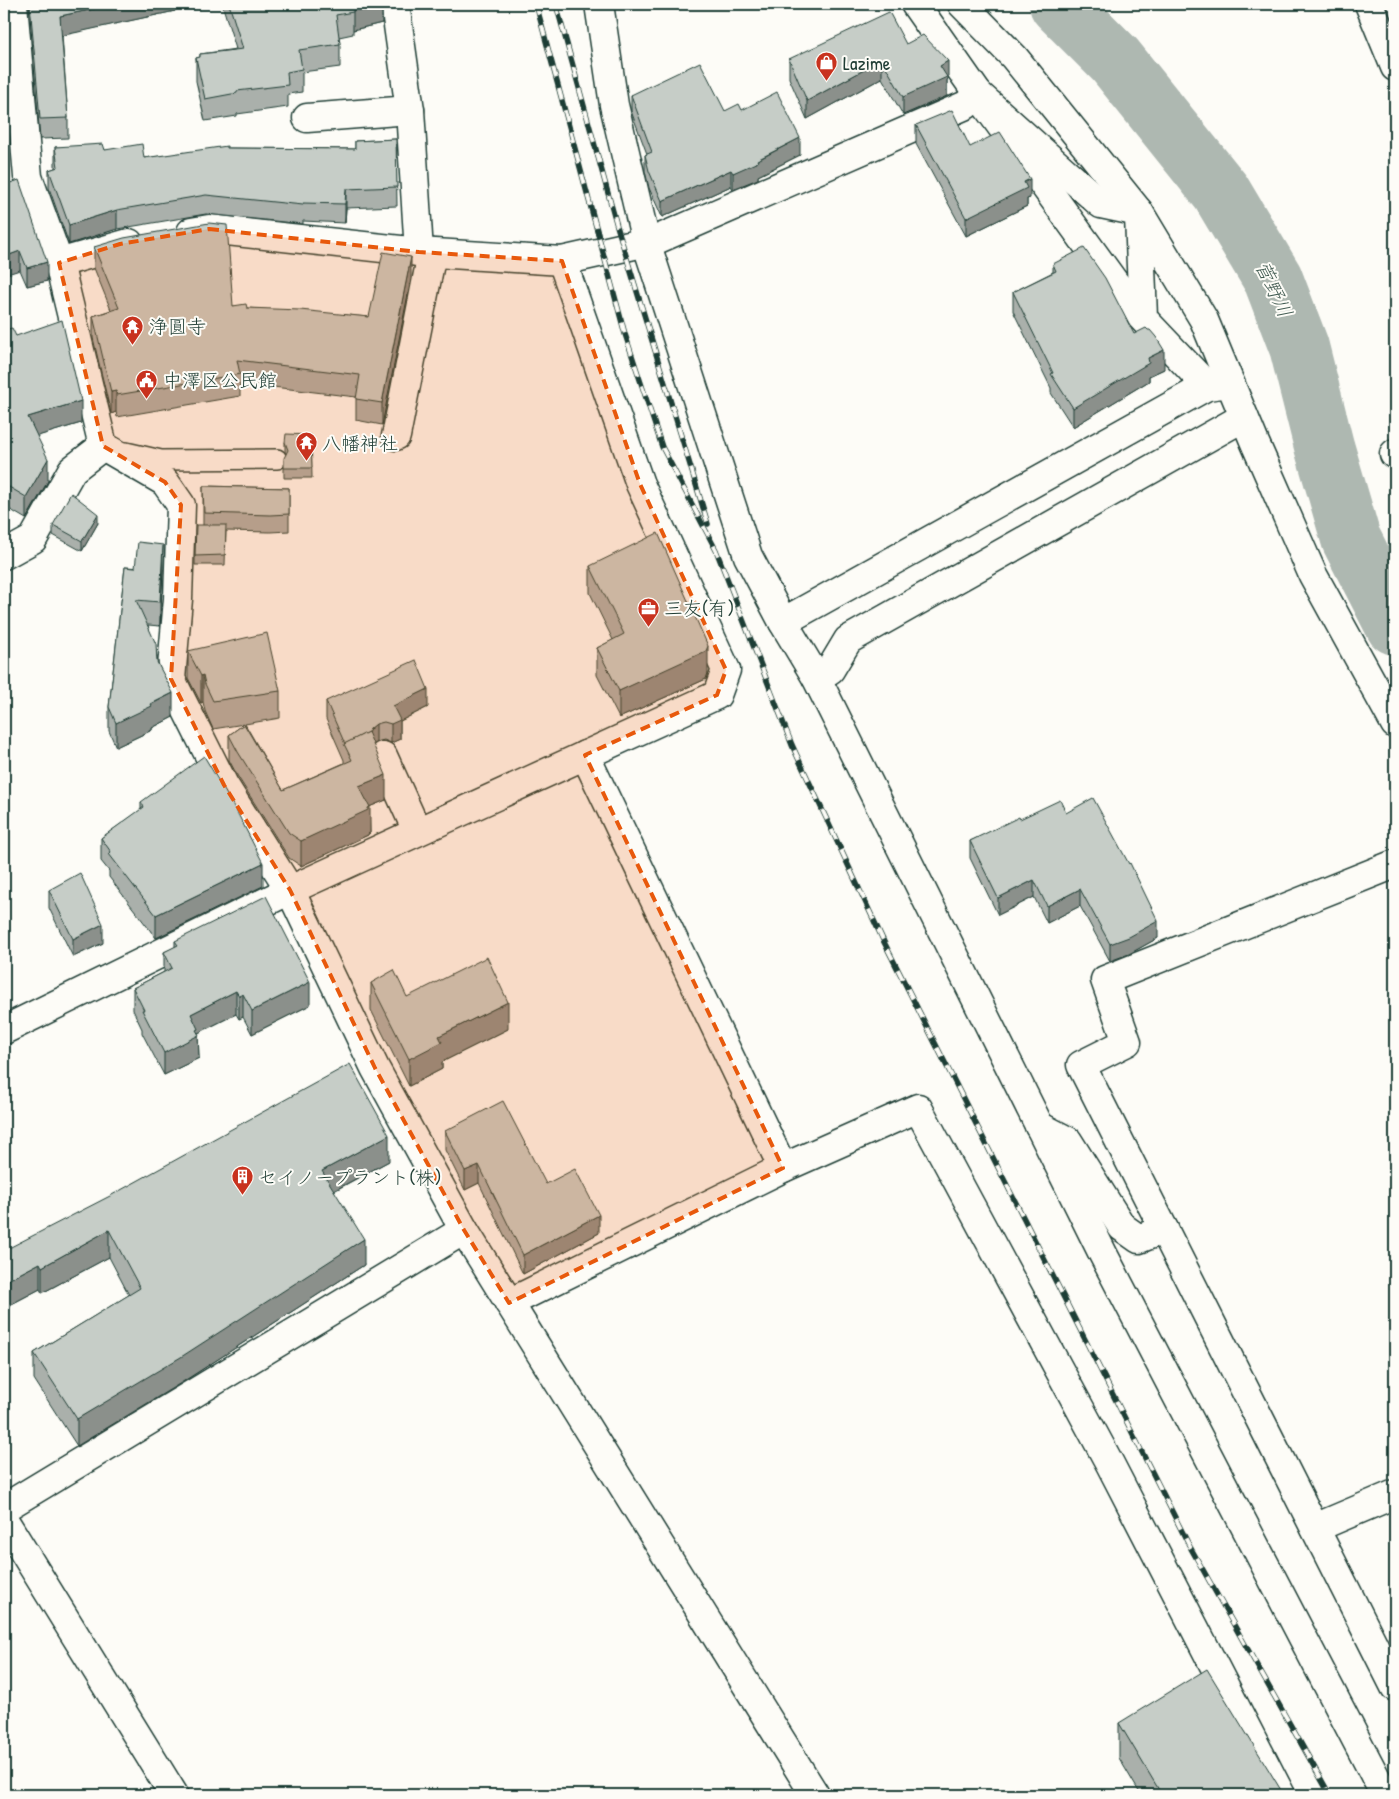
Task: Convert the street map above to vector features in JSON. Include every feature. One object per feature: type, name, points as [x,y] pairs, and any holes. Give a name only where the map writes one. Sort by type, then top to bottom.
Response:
[{"type":"street","points":[[13,4],[16,182],[59,263],[103,446],[165,482],[180,505],[178,599],[171,679],[224,785],[290,890],[375,1068],[464,1230],[815,1795]]},
{"type":"street","points":[[395,4],[410,110],[425,253],[396,436]]},
{"type":"street","points":[[599,4],[614,105],[646,242],[748,556],[783,622],[816,677],[1103,1254],[1379,1784],[1392,1795]]},
{"type":"street","points":[[915,4],[1133,308],[1218,384],[1244,417],[1313,575],[1395,724]]},
{"type":"street","points":[[962,4],[1014,58],[1139,212],[1204,320],[1218,384]]},
{"type":"street","points":[[1369,4],[1395,67]]},
{"type":"street","points":[[59,263],[120,244],[209,229],[425,253],[562,261],[665,236],[966,105],[978,94]]},
{"type":"street","points":[[978,94],[1101,204],[1139,212]]},
{"type":"street","points":[[307,118],[410,110]]},
{"type":"street","points":[[1139,212],[1143,317]]},
{"type":"street","points":[[4,1030],[290,890],[717,695],[726,670],[640,484],[562,261]]},
{"type":"street","points":[[783,622],[1218,384]]},
{"type":"street","points":[[816,677],[830,670],[848,640],[1244,417]]},
{"type":"street","points":[[4,555],[33,538],[72,470],[103,446]]},
{"type":"street","points":[[585,755],[783,1168]]},
{"type":"street","points":[[383,756],[417,831]]},
{"type":"street","points":[[1395,864],[1105,980],[1126,1042],[1081,1065],[1395,1687]]},
{"type":"street","points":[[509,1303],[783,1168],[918,1108],[1110,1464],[1281,1795]]},
{"type":"street","points":[[1038,1126],[1068,1142],[1122,1228],[1139,1239],[1164,1230]]},
{"type":"street","points":[[4,1508],[464,1230]]},
{"type":"street","points":[[1315,1528],[1395,1494]]},
{"type":"street","points":[[4,1520],[174,1795]]},
{"type":"lane","points":[[103,446],[161,460],[276,459]]},
{"type":"highlighted area","points":[[209,229],[419,252],[562,261],[640,484],[726,670],[717,695],[585,755],[783,1168],[509,1303],[464,1230],[375,1068],[290,890],[224,785],[171,679],[181,505],[165,482],[103,446],[59,263],[120,244]]},
{"type":"building","points":[[30,4],[118,4],[60,16],[68,118],[40,119]]},
{"type":"building","points":[[229,4],[367,4],[353,7],[353,12],[336,15],[340,44],[299,50],[302,69],[287,72],[288,85],[237,91],[237,93],[205,99],[196,58],[200,57],[200,54],[243,49]]},
{"type":"building","points":[[889,12],[906,44],[923,35],[948,61],[940,66],[947,77],[903,97],[882,60],[807,101],[789,59]]},
{"type":"building","points":[[4,58],[9,119],[4,120]]},
{"type":"building","points":[[700,62],[725,111],[739,104],[742,110],[777,92],[800,138],[757,160],[758,162],[733,173],[731,170],[662,201],[649,171],[645,155],[652,152],[631,95]]},
{"type":"building","points":[[952,110],[970,147],[1000,132],[1030,179],[1024,182],[1027,188],[966,218],[916,125]]},
{"type":"building","points":[[396,139],[397,187],[346,189],[345,204],[303,203],[303,205],[206,195],[117,210],[69,225],[49,170],[58,167],[55,147],[103,144],[105,150],[142,144],[144,158],[227,146],[227,148],[355,149],[355,141]]},
{"type":"building","points":[[19,180],[47,262],[27,268],[20,251],[4,257],[4,185]]},
{"type":"building","points":[[209,223],[227,225],[233,306],[246,304],[247,308],[300,310],[369,317],[383,252],[411,257],[382,403],[356,399],[360,375],[237,360],[240,374],[117,395],[116,391],[111,392],[93,316],[119,308],[94,247],[124,238]]},
{"type":"building","points":[[1084,248],[1105,278],[1134,334],[1146,328],[1150,330],[1164,350],[1148,358],[1149,363],[1073,408],[1051,374],[1053,373],[1013,292],[1056,271],[1053,264]]},
{"type":"building","points":[[62,320],[81,401],[28,417],[48,459],[26,497],[4,484],[4,330],[12,328],[16,336]]},
{"type":"building","points":[[286,434],[311,435],[312,468],[284,468],[284,458],[288,450],[285,442]]},
{"type":"building","points":[[203,486],[289,488],[289,514],[204,513]]},
{"type":"building","points":[[71,493],[98,514],[82,541],[53,525]]},
{"type":"building","points":[[196,525],[226,525],[225,555],[195,556]]},
{"type":"building","name":"三友(有)","points":[[658,533],[708,646],[706,651],[619,691],[597,648],[624,634],[590,566]]},
{"type":"building","points":[[138,542],[163,545],[160,602],[136,600],[156,644],[157,662],[173,693],[151,704],[152,706],[116,723],[109,707],[125,567],[135,568]]},
{"type":"building","points":[[267,633],[280,691],[213,701],[203,675],[201,676],[188,651]]},
{"type":"building","points":[[416,660],[428,689],[393,706],[400,720],[391,724],[384,722],[376,724],[368,733],[345,744],[326,701]]},
{"type":"building","points":[[244,724],[283,790],[352,760],[344,744],[368,732],[386,775],[359,786],[370,807],[368,810],[301,841],[289,833],[229,735]]},
{"type":"building","points":[[204,756],[237,812],[263,863],[156,915],[109,854],[111,852],[101,838],[144,807],[141,802]]},
{"type":"building","points":[[1093,798],[1130,863],[1158,921],[1129,937],[1110,944],[1080,889],[1047,906],[1034,880],[998,898],[970,841],[1019,817],[1020,819],[1060,800],[1066,813]]},
{"type":"building","points":[[80,873],[103,924],[73,939],[49,890]]},
{"type":"building","points":[[266,896],[310,982],[252,1011],[243,994],[239,996],[236,991],[191,1014],[199,1035],[164,1053],[133,988],[172,968],[164,952],[178,945],[175,941]]},
{"type":"building","points":[[487,957],[508,1002],[439,1036],[442,1042],[409,1059],[371,983],[394,970],[407,997]]},
{"type":"building","points":[[350,1064],[389,1135],[322,1171],[364,1239],[181,1357],[77,1419],[34,1353],[140,1288],[109,1230],[42,1267],[40,1263],[4,1282],[4,1248],[5,1250],[110,1196]]},
{"type":"building","points":[[503,1101],[546,1184],[575,1169],[599,1215],[523,1255],[479,1165],[465,1171],[445,1131]]},
{"type":"building","points":[[1207,1669],[1284,1795],[1162,1795],[1119,1723]]},
{"type":"waterway","name":"菅野川","points":[[1059,4],[1115,60],[1221,192],[1273,279],[1299,347],[1324,446],[1351,539],[1395,625]]},
{"type":"railway","points":[[536,4],[625,334],[662,447],[716,550],[792,745],[884,942],[1189,1545],[1330,1795]]},
{"type":"railway","points":[[556,4],[617,226],[708,524]]},
{"type":"place","name":"Lazime","points":[[827,82]]},
{"type":"place","name":"浄圓寺","points":[[133,345]]},
{"type":"place","name":"中澤区公民館","points":[[147,399]]},
{"type":"place","name":"八幡神社","points":[[306,462]]},
{"type":"place","name":"三友(有)","points":[[648,627]]},
{"type":"place","name":"セイノープラント(株)","points":[[242,1196]]}]
